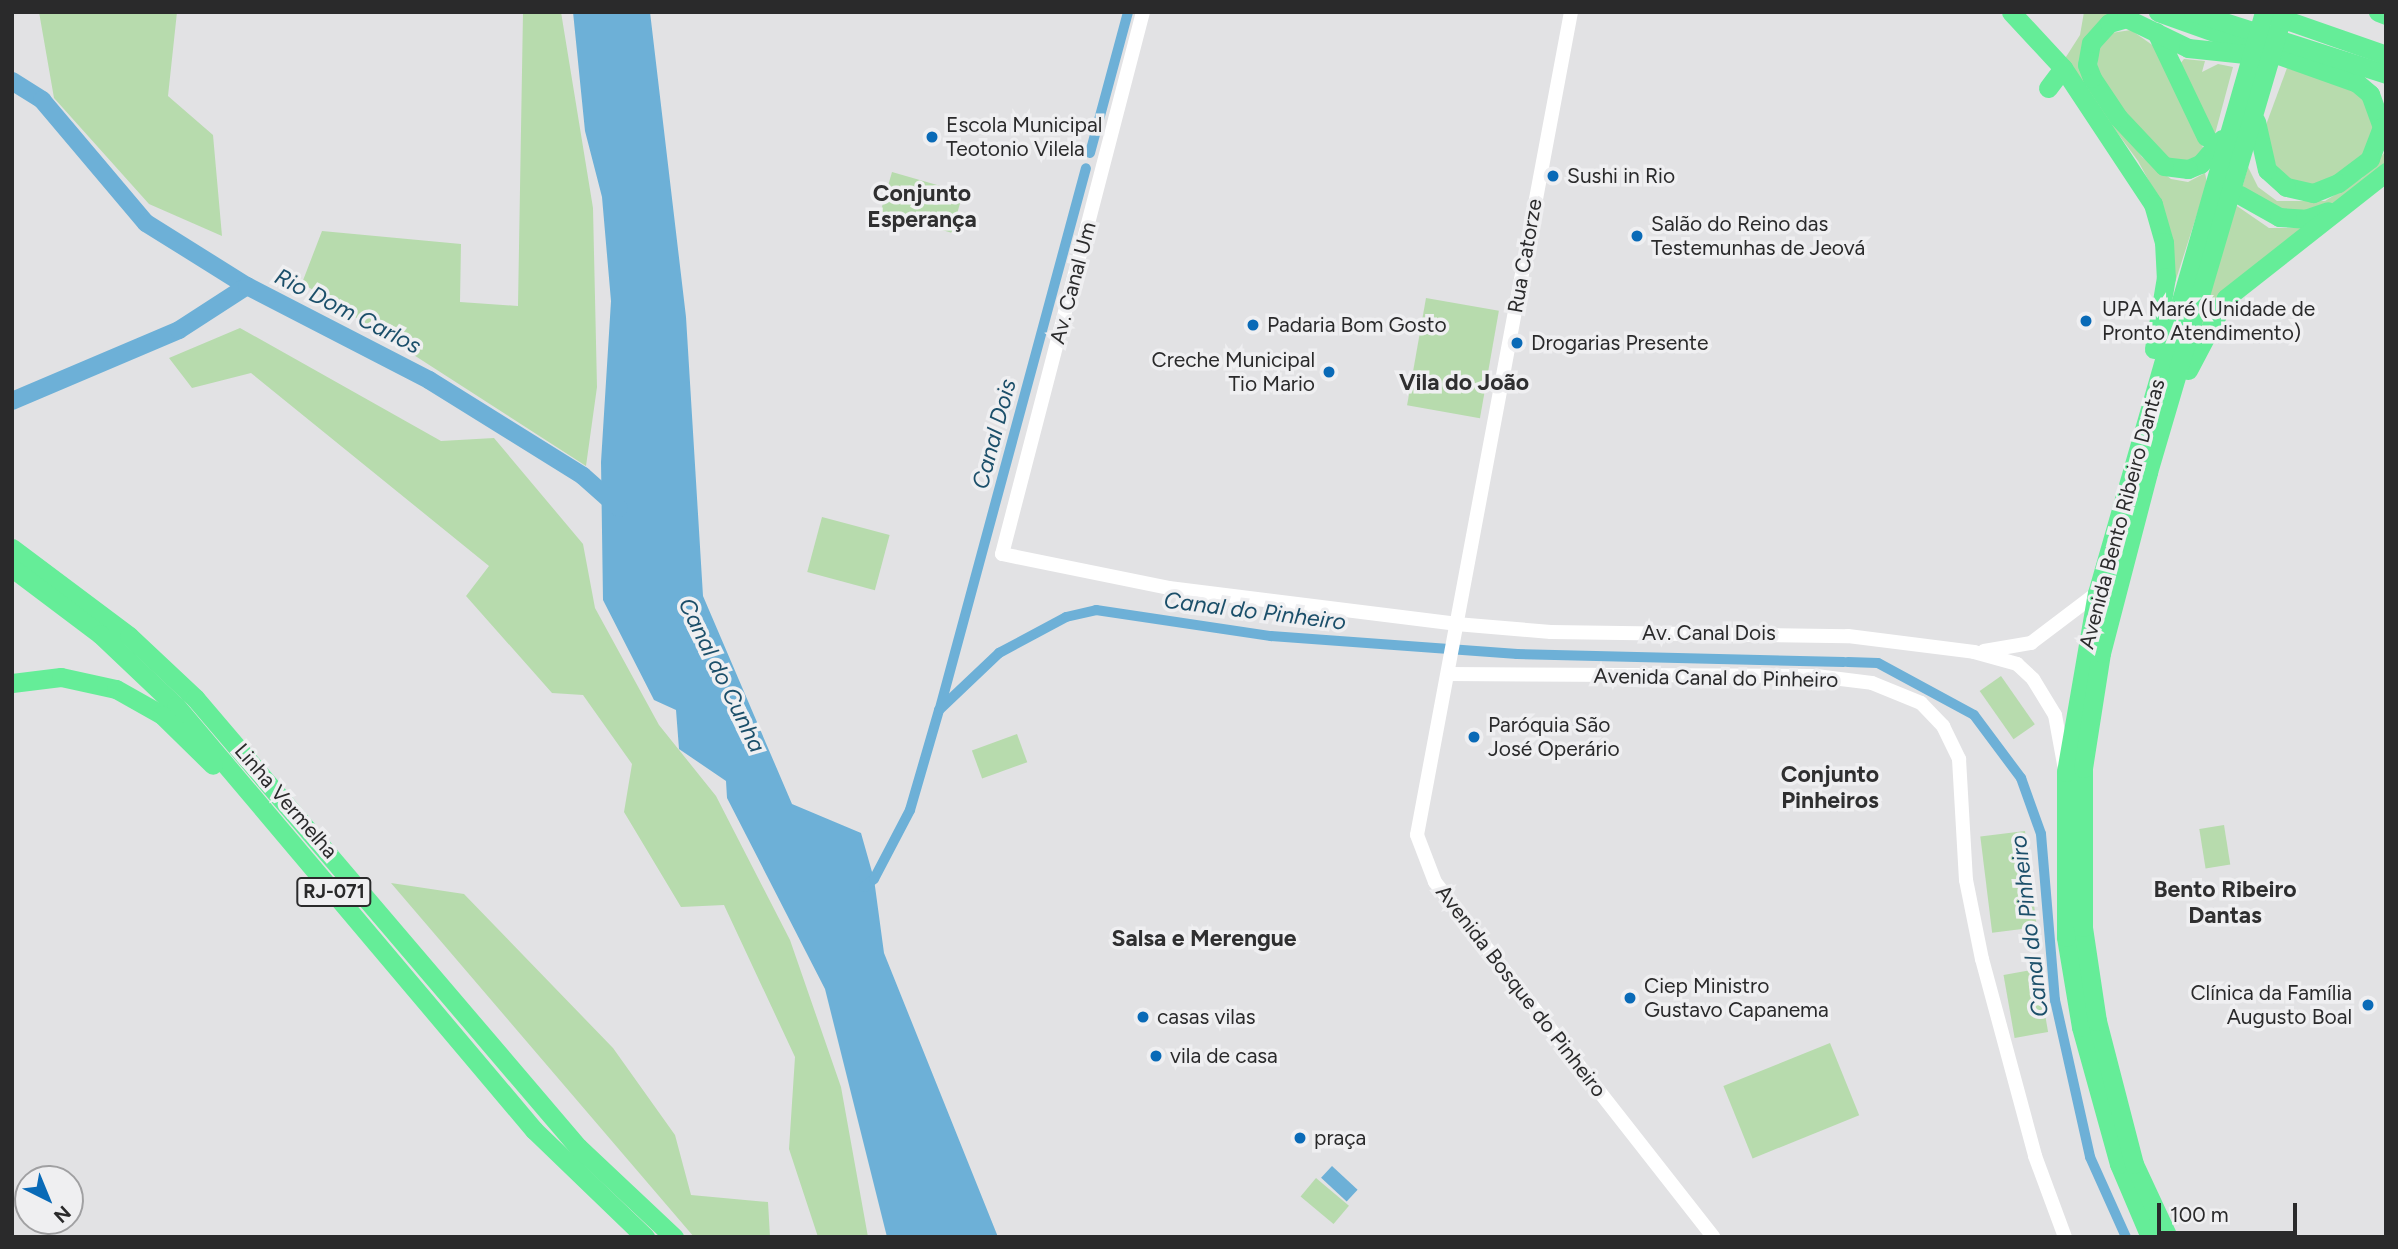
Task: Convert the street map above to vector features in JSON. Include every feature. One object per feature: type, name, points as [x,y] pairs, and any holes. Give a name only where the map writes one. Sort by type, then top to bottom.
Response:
[{"type":"highway","points":[[1999,12],[2033,33]]},
{"type":"highway","points":[[2011,12],[2063,68],[2141,180],[2160,222],[2166,277],[2142,435]]},
{"type":"highway","points":[[2193,12],[2386,74]]},
{"type":"highway","points":[[2249,82],[2264,12],[2386,55]]},
{"type":"highway","points":[[2249,82],[2283,12]]},
{"type":"highway","points":[[2378,12],[2386,15]]},
{"type":"highway","points":[[2227,133],[2200,164],[2175,169],[2152,157],[2118,117],[2087,65],[2091,43],[2119,19],[2132,19],[2157,22],[2188,48],[2284,58],[2319,67],[2370,94],[2382,127],[2379,145],[2339,183],[2299,192],[2261,162],[2256,106]]},
{"type":"highway","points":[[2157,22],[2206,137]]},
{"type":"highway","points":[[2048,88],[2063,68]]},
{"type":"highway","name":"Avenida Bento Ribeiro Dantas","points":[[2168,1237],[2132,1157],[2097,1021],[2083,927],[2084,768],[2091,704],[2148,472],[2256,106],[2249,82]]},
{"type":"highway","name":"Avenida Bento Ribeiro Dantas","points":[[2150,1237],[2119,1164],[2081,1027],[2066,937],[2066,772],[2097,593],[2227,133],[2249,82]]},
{"type":"highway","points":[[2148,472],[2212,317],[2242,282],[2386,172]]},
{"type":"highway","points":[[2240,195],[2266,213],[2290,220],[2336,209]]},
{"type":"highway","name":"Linha Vermelha","points":[[12,548],[118,627],[195,698],[578,1147],[674,1237]]},
{"type":"highway","name":"Linha Vermelha","points":[[12,568],[100,634],[176,706],[493,1083],[589,1187],[645,1237]]},
{"type":"highway","points":[[12,683],[64,677],[116,689],[157,712],[303,854]]},
{"type":"street","name":"Av. Canal Um","points":[[1143,12],[1002,554],[1149,584],[1456,624]]},
{"type":"street","name":"Rua Catorze","points":[[1453,647],[1571,12]]},
{"type":"street","points":[[1975,652],[2016,649],[2044,636],[2097,593]]},
{"type":"street","name":"Av. Canal Dois","points":[[1456,624],[1516,629],[1793,633],[1903,641],[1975,652]]},
{"type":"street","name":"Avenida Bosque do Pinheiro","points":[[1453,647],[1418,825],[1423,860],[1503,974],[1713,1237]]},
{"type":"street","points":[[1975,652],[2017,664],[2033,679],[2055,715],[2066,772]]},
{"type":"street","name":"Avenida Canal do Pinheiro","points":[[1448,674],[1815,676],[1872,684],[1921,703],[1943,726],[1959,759],[1966,880],[1982,959],[2035,1156],[2065,1237]]},
{"type":"green space","points":[[39,12],[177,12],[168,96],[213,135],[222,236],[149,204],[54,98]]},
{"type":"green space","points":[[523,12],[561,12],[593,208],[597,387],[586,466],[302,283],[322,231],[461,244],[460,302],[518,306]]},
{"type":"green space","points":[[2084,12],[2128,12],[2100,24],[2092,88],[2142,157],[2171,179],[2188,182],[2205,173],[2207,183],[2171,295],[2161,203],[2138,161],[2064,60],[2080,35]]},
{"type":"green space","points":[[2131,30],[2158,49],[2206,154],[2171,165],[2097,78],[2098,46],[2111,33]]},
{"type":"green space","points":[[2184,59],[2205,61],[2202,72],[2218,64],[2233,67],[2215,134],[2179,65]]},
{"type":"green space","points":[[2287,68],[2352,88],[2366,98],[2377,126],[2366,158],[2310,190],[2281,178],[2263,133]]},
{"type":"green space","points":[[2386,151],[2386,166],[2333,205],[2288,216],[2242,188],[2248,167],[2258,187],[2277,201],[2325,201],[2362,178]]},
{"type":"green space","points":[[892,172],[963,192],[952,233],[880,212]]},
{"type":"green space","points":[[2234,204],[2269,228],[2305,228],[2194,343]]},
{"type":"green space","points":[[1426,298],[1499,311],[1480,418],[1407,405]]},
{"type":"green space","points":[[240,328],[441,441],[494,438],[583,544],[595,608],[659,725],[716,796],[790,940],[841,1087],[868,1237],[818,1237],[789,1149],[795,1057],[724,905],[681,907],[624,812],[632,764],[583,695],[552,693],[466,596],[489,566],[251,373],[192,388],[169,358]]},
{"type":"green space","points":[[822,517],[890,535],[875,590],[807,572]]},
{"type":"green space","points":[[2001,676],[2035,724],[2014,739],[1980,691]]},
{"type":"green space","points":[[1017,734],[1027,762],[982,779],[972,750]]},
{"type":"green space","points":[[2224,825],[2230,865],[2206,868],[2199,829]]},
{"type":"green space","points":[[2025,831],[2037,927],[1992,933],[1980,836]]},
{"type":"green space","points":[[391,883],[464,894],[613,1048],[675,1135],[691,1195],[768,1202],[770,1237],[694,1237]]},
{"type":"green space","points":[[2037,969],[2048,1032],[2015,1038],[2004,975]]},
{"type":"green space","points":[[1830,1043],[1859,1115],[1753,1158],[1723,1086]]},
{"type":"green space","points":[[1316,1178],[1349,1206],[1334,1224],[1301,1196]]},
{"type":"water","name":"Canal do Cunha","points":[[573,12],[650,12],[686,317],[703,596],[792,804],[861,833],[874,879],[884,953],[998,1237],[887,1237],[825,989],[727,798],[726,781],[679,749],[676,710],[654,700],[603,600],[601,462],[611,301],[602,197],[585,131]]},
{"type":"water","points":[[1332,1166],[1358,1190],[1347,1202],[1321,1178]]},
{"type":"waterway","name":"Canal Dois","points":[[1090,153],[1128,12]]},
{"type":"waterway","points":[[12,81],[42,100],[146,223],[247,286]]},
{"type":"waterway","name":"Canal Dois","points":[[940,708],[1086,168]]},
{"type":"waterway","name":"Rio Dom Carlos","points":[[12,401],[179,330],[247,286],[429,380],[583,476],[619,508]]},
{"type":"waterway","name":"Canal do Pinheiro","points":[[864,887],[874,879],[910,810],[939,710],[999,653],[1066,617],[1096,610],[1271,636],[1517,654],[1844,662]]},
{"type":"waterway","name":"Canal do Pinheiro","points":[[1848,662],[1878,663],[1974,715],[2021,778],[2041,834],[2055,1000],[2090,1157],[2126,1237]]},
{"type":"place","name":"Escola Municipal Teotonio Vilela","points":[[932,137]]},
{"type":"place","name":"Sushi in Rio","points":[[1553,176]]},
{"type":"place","name":"Salão do Reino das Testemunhas de Jeová","points":[[1637,236]]},
{"type":"place","name":"UPA Maré (Unidade de Pronto Atendimento)","points":[[2086,321]]},
{"type":"place","name":"Padaria Bom Gosto","points":[[1253,325]]},
{"type":"place","name":"Drogarias Presente","points":[[1517,343]]},
{"type":"place","name":"Creche Municipal Tio Mario","points":[[1329,372]]},
{"type":"place","name":"Paróquia São José Operário","points":[[1474,737]]},
{"type":"place","name":"Ciep Ministro Gustavo Capanema","points":[[1630,998]]},
{"type":"place","name":"Clínica da Família Augusto Boal","points":[[2368,1005]]},
{"type":"place","name":"casas vilas","points":[[1143,1017]]},
{"type":"place","name":"vila de casa","points":[[1156,1056]]},
{"type":"place","name":"praça","points":[[1300,1138]]},
{"type":"district","name":"Conjunto Esperança","points":[[922,206]]},
{"type":"district","name":"Vila do João","points":[[1464,382]]},
{"type":"district","name":"Conjunto Pinheiros","points":[[1830,787]]},
{"type":"district","name":"Bento Ribeiro Dantas","points":[[2225,902]]},
{"type":"district","name":"Salsa e Merengue","points":[[1204,938]]}]
